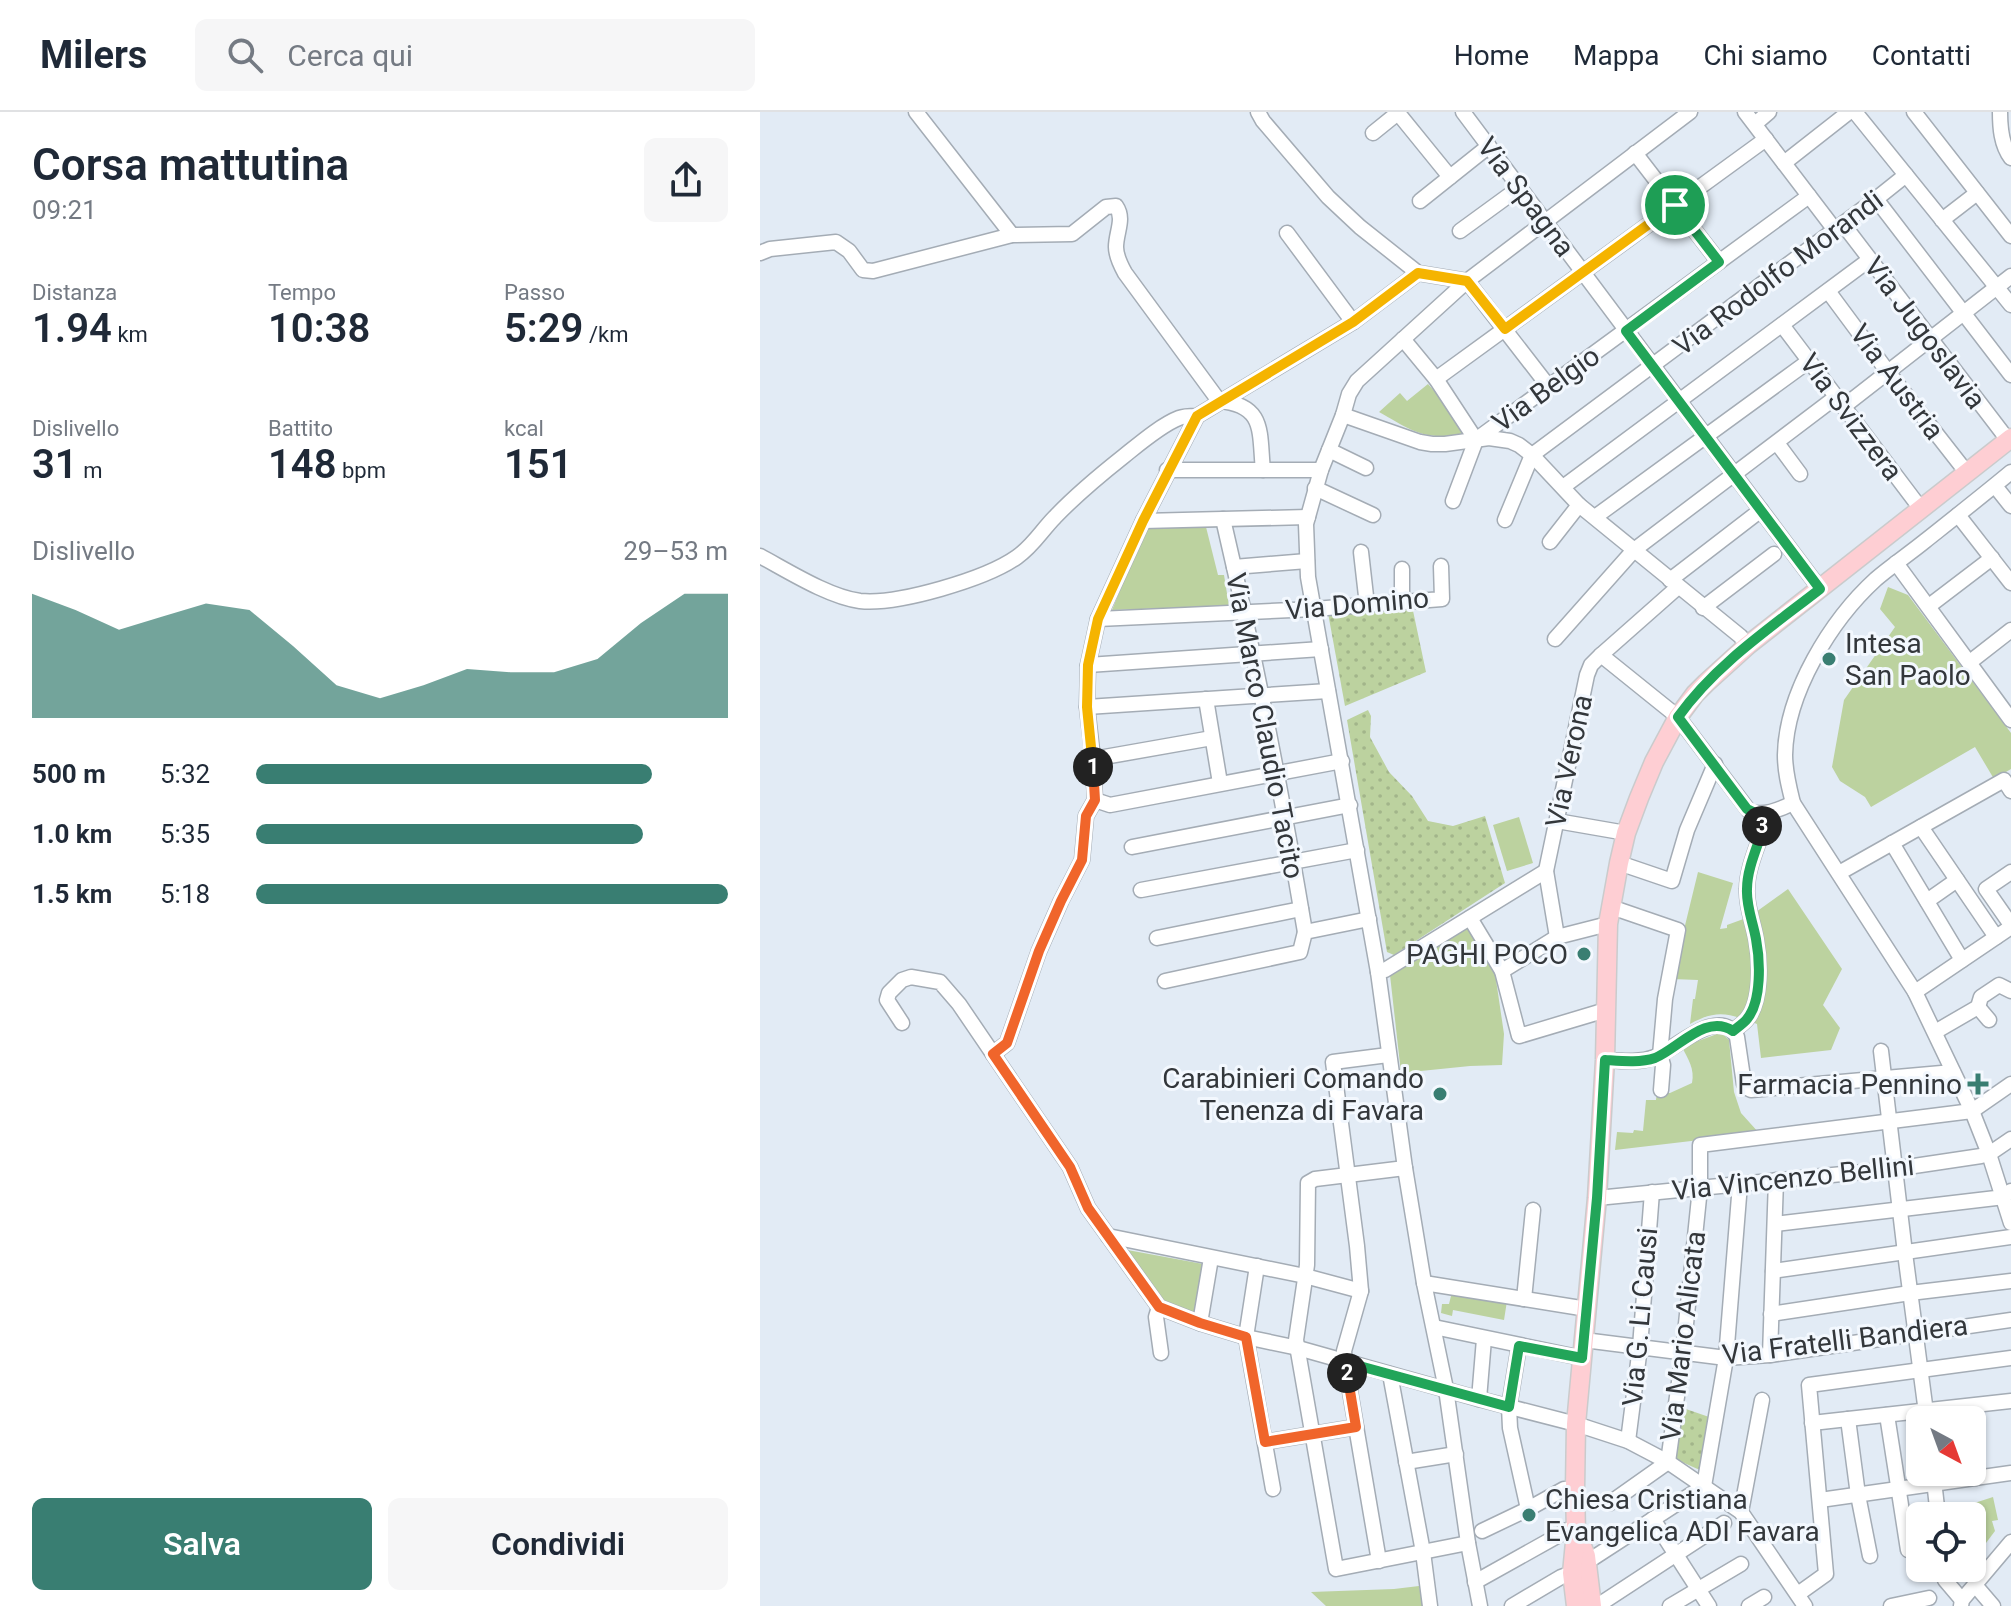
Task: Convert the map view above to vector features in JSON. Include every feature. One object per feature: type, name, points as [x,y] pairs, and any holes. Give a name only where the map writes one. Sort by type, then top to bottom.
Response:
[{"type":"main road","points":[[1576,1606],[1580,1567],[1576,1528],[1576,1424],[1597,1198],[1609,915],[1626,833],[1654,762],[1678,717],[1695,694],[1748,645],[2009,439]]},
{"type":"main road","points":[[1580,1567],[1594,1606]]},
{"type":"street","points":[[916,112],[1012,235]]},
{"type":"street","points":[[1258,112],[1328,197],[1360,227],[1418,273],[1467,281],[1549,387]]},
{"type":"street","points":[[1373,133],[1399,112],[1450,177]]},
{"type":"street","name":"Via Spagna","points":[[1463,112],[1820,589]]},
{"type":"street","points":[[1480,1606],[1446,1389],[1405,1168],[1378,972],[1308,577],[1306,524],[1321,470],[1357,381],[1467,281],[1690,112]]},
{"type":"street","points":[[1750,118],[1769,112]]},
{"type":"street","points":[[1784,163],[1849,112]]},
{"type":"street","points":[[1855,112],[2011,305]]},
{"type":"street","points":[[1914,112],[2011,236]]},
{"type":"street","points":[[2000,112],[2000,128],[2010,153]]},
{"type":"street","name":"Via Jugoslavia","points":[[1750,118],[1809,196],[1869,260],[2009,439]]},
{"type":"street","points":[[1436,379],[1766,139]]},
{"type":"street","points":[[1420,201],[1489,146]]},
{"type":"street","points":[[1635,153],[1719,262]]},
{"type":"street","name":"Via Rodolfo Morandi","points":[[1532,455],[1906,175]]},
{"type":"street","points":[[1460,231],[1519,188]]},
{"type":"street","points":[[1942,220],[1977,193]]},
{"type":"street","name":"Via Belgio","points":[[1476,440],[1809,196]]},
{"type":"street","points":[[1876,199],[2011,375]]},
{"type":"street","points":[[760,253],[770,249],[836,242],[867,271],[1012,235],[1072,234],[1106,207],[1116,206],[1121,217],[1116,250],[1125,273],[1219,401],[1244,407],[1258,422],[1263,470]]},
{"type":"street","points":[[1287,233],[1353,322]]},
{"type":"street","points":[[1563,487],[1869,260]]},
{"type":"street","points":[[993,1054],[1007,1043],[1039,951],[1082,860],[1086,816],[1095,800],[1087,707],[1088,665],[1098,619],[1167,470],[1197,416],[1353,322],[1418,273]]},
{"type":"street","points":[[1555,639],[1634,550],[1777,443],[1888,372],[2011,276]]},
{"type":"street","name":"Via Austria","points":[[1828,291],[1967,473]]},
{"type":"street","name":"Via Svizzera","points":[[1782,325],[1921,509]]},
{"type":"street","points":[[1403,339],[1436,379],[1476,440]]},
{"type":"street","points":[[1595,517],[1809,361]]},
{"type":"street","points":[[1343,415],[1420,442],[1445,444],[1489,438],[1510,441],[1532,455],[1579,505],[1748,645]]},
{"type":"street","points":[[760,556],[835,594],[861,601],[906,599],[955,584],[1001,567],[1018,557],[1098,476],[1180,417],[1197,416]]},
{"type":"street","points":[[1453,501],[1476,440]]},
{"type":"street","points":[[1777,443],[1800,474]]},
{"type":"street","points":[[1329,450],[1366,468]]},
{"type":"street","points":[[1505,520],[1532,455]]},
{"type":"street","points":[[1167,470],[1321,470]]},
{"type":"street","points":[[2011,472],[1893,566],[1861,595],[1830,633],[1795,702],[1785,757],[1793,803],[1915,992],[1935,1032],[2007,1193],[2011,1223]]},
{"type":"street","points":[[1995,486],[2011,506]]},
{"type":"street","points":[[1315,488],[1373,515]]},
{"type":"street","points":[[1550,542],[1579,505]]},
{"type":"street","name":"Via Verona","points":[[1546,871],[1591,665],[1674,584],[1761,510]]},
{"type":"street","points":[[1958,515],[2011,583]]},
{"type":"street","points":[[1143,521],[1308,517]]},
{"type":"street","name":"Via Marco Claudio Tacito","points":[[1223,519],[1245,613],[1305,932]]},
{"type":"street","points":[[1361,552],[1367,605]]},
{"type":"street","points":[[1703,608],[1774,554]]},
{"type":"street","points":[[1929,606],[1992,558]]},
{"type":"street","points":[[1234,567],[1307,561]]},
{"type":"street","name":"Via Domino","points":[[1098,619],[1314,609],[1442,599],[1441,566]]},
{"type":"street","points":[[1893,566],[1929,606],[2011,720]]},
{"type":"street","points":[[1402,569],[1402,602]]},
{"type":"street","points":[[1970,662],[2011,630]]},
{"type":"street","points":[[1088,665],[1321,649]]},
{"type":"street","name":"Via Verona","points":[[1601,655],[1678,717],[1747,809],[1757,814]]},
{"type":"street","points":[[1087,707],[1328,691]]},
{"type":"street","points":[[1206,699],[1220,783]]},
{"type":"street","points":[[1093,759],[1212,738]]},
{"type":"street","points":[[1095,800],[1110,805],[1342,761]]},
{"type":"street","points":[[1619,863],[1672,881],[1687,830],[1715,764]]},
{"type":"street","points":[[1839,873],[2004,780],[2011,791]]},
{"type":"street","points":[[1733,1031],[1751,1013],[1758,986],[1756,941],[1747,901],[1749,873],[1763,829],[1757,814],[1793,803]]},
{"type":"street","points":[[1132,847],[1350,805]]},
{"type":"street","points":[[1557,821],[1626,833]]},
{"type":"street","points":[[1921,827],[1996,937]]},
{"type":"street","points":[[1892,843],[1962,960]]},
{"type":"street","points":[[1141,890],[1357,850]]},
{"type":"street","points":[[1378,972],[1546,871],[1557,937]]},
{"type":"street","points":[[1915,992],[2011,926],[1986,889],[2011,872]]},
{"type":"street","points":[[1927,901],[1957,880]]},
{"type":"street","points":[[1157,938],[1301,909]]},
{"type":"street","points":[[1502,971],[1557,937],[1609,915],[1678,930],[1665,999],[1660,1055],[1663,1065],[1661,1090]]},
{"type":"street","points":[[1470,918],[1502,971],[1519,1036],[1606,1010]]},
{"type":"street","points":[[1165,981],[1300,952],[1305,932],[1369,919]]},
{"type":"street","points":[[902,1023],[887,1000],[889,993],[902,980],[911,977],[940,982],[959,1004],[1070,1167],[1088,1208],[1159,1307],[1246,1337],[1298,1348],[1628,1441],[1668,1462],[1741,1512],[1802,1600],[1826,1574],[1809,1385],[2011,1358]]},
{"type":"street","points":[[1935,1032],[1978,1007],[1981,997],[1999,985],[2011,991]]},
{"type":"street","points":[[1978,1007],[1989,1020]]},
{"type":"street","points":[[1605,1060],[1648,1060],[1709,1027],[1719,1025],[1727,1027],[1737,1037],[1744,1084],[1749,1089],[1953,1072]]},
{"type":"street","points":[[1881,1051],[1925,1406]]},
{"type":"street","points":[[1379,1561],[1345,1362],[1344,1351],[1361,1291],[1333,1062],[1388,1055]]},
{"type":"street","points":[[1889,1121],[1972,1111],[2011,1084]]},
{"type":"street","name":"Via Mario Alicata","points":[[1610,1503],[1668,1462],[1700,1188],[1700,1145],[1889,1121]]},
{"type":"street","points":[[1989,1154],[2011,1139]]},
{"type":"street","name":"Via Vincenzo Bellini","points":[[1597,1198],[1894,1169],[1989,1154]]},
{"type":"street","points":[[1405,1168],[1347,1174],[1308,1183],[1305,1276],[1296,1340],[1336,1569],[1468,1543]]},
{"type":"street","points":[[1770,1355],[1776,1180]]},
{"type":"street","points":[[1512,1606],[1580,1567],[1704,1486],[1726,1358],[1740,1184]]},
{"type":"street","name":"Via G. Li Causi","points":[[1628,1441],[1640,1347],[1652,1192]]},
{"type":"street","points":[[1775,1224],[2007,1193]]},
{"type":"street","points":[[1524,1299],[1533,1210]]},
{"type":"street","points":[[1108,1236],[1305,1276],[1361,1291]]},
{"type":"street","points":[[1773,1271],[2011,1237]]},
{"type":"street","points":[[1200,1323],[1211,1258]]},
{"type":"street","points":[[1257,1266],[1246,1337],[1273,1489]]},
{"type":"street","points":[[1771,1314],[2011,1281]]},
{"type":"street","points":[[1424,1283],[1587,1309]]},
{"type":"street","points":[[1159,1307],[1156,1317],[1161,1353]]},
{"type":"street","name":"Via Fratelli Bandiera","points":[[1434,1327],[1519,1346],[1583,1349],[1640,1347],[1726,1358],[1770,1355],[2011,1320]]},
{"type":"street","points":[[1479,1399],[1484,1339]]},
{"type":"street","points":[[1519,1346],[1509,1407],[1510,1428],[1528,1509]]},
{"type":"street","points":[[1390,1374],[1430,1606]]},
{"type":"street","points":[[1741,1512],[1762,1400]]},
{"type":"street","points":[[1986,1408],[2011,1401]]},
{"type":"street","points":[[1887,1415],[1906,1539]]},
{"type":"street","points":[[1812,1423],[1906,1415]]},
{"type":"street","points":[[1848,1419],[1870,1556]]},
{"type":"street","points":[[1265,1442],[1356,1427]]},
{"type":"street","points":[[1406,1462],[1456,1454]]},
{"type":"street","points":[[1986,1477],[2011,1473]]},
{"type":"street","points":[[1820,1500],[1906,1486]]},
{"type":"street","points":[[1482,1531],[1564,1489],[1575,1489]]},
{"type":"street","points":[[1653,1519],[1709,1606]]},
{"type":"street","points":[[1594,1606],[1724,1523]]},
{"type":"street","points":[[1475,1582],[1576,1528]]},
{"type":"street","points":[[1946,1582],[1962,1603],[2011,1542]]},
{"type":"street","points":[[1670,1606],[1741,1564]]},
{"type":"street","points":[[1975,1585],[1993,1606]]},
{"type":"street","points":[[1749,1606],[1764,1597]]},
{"type":"street","points":[[1891,1606],[1929,1598]]},
{"type":"green space","points":[[1428,384],[1445,403],[1464,433],[1439,436],[1419,433],[1379,412],[1400,393],[1407,401]]},
{"type":"green space","points":[[1146,527],[1206,527],[1218,575],[1224,575],[1229,606],[1112,610]]},
{"type":"green space","points":[[1888,587],[1908,595],[2011,733],[2011,769],[1994,779],[1975,747],[1871,807],[1865,797],[1840,781],[1832,767],[1844,700],[1895,627],[1880,609]]},
{"type":"green space","points":[[1412,606],[1426,672],[1345,706],[1328,613]]},
{"type":"green space","points":[[1368,710],[1371,716],[1370,737],[1389,772],[1412,796],[1428,821],[1453,826],[1485,816],[1505,883],[1394,955],[1387,952],[1347,720]]},
{"type":"green space","points":[[1519,817],[1533,863],[1507,871],[1493,825]]},
{"type":"green space","points":[[1698,872],[1733,883],[1720,929],[1749,917],[1788,889],[1842,969],[1823,1005],[1840,1028],[1831,1050],[1761,1058],[1757,1024],[1723,1014],[1708,1016],[1690,1024],[1698,980],[1672,979]]},
{"type":"green space","points":[[1468,928],[1495,973],[1504,1034],[1502,1065],[1401,1073],[1390,975]]},
{"type":"green space","points":[[1717,1034],[1729,1040],[1734,1092],[1741,1113],[1759,1133],[1615,1150],[1617,1132],[1643,1131],[1646,1100],[1656,1100],[1657,1092],[1670,1093],[1692,1083],[1692,1069],[1682,1047]]},
{"type":"green space","points":[[1122,1249],[1203,1264],[1193,1317],[1167,1306]]},
{"type":"green space","points":[[1451,1296],[1507,1301],[1504,1320],[1453,1310],[1452,1316],[1441,1313],[1442,1304],[1449,1304]]},
{"type":"green space","points":[[1683,1408],[1712,1418],[1702,1471],[1673,1458]]},
{"type":"green space","points":[[1993,1497],[1998,1520],[1992,1521],[1995,1531],[1986,1543],[1986,1502],[1978,1502]]},
{"type":"green space","points":[[1419,1586],[1423,1606],[1326,1606],[1311,1592],[1394,1589]]},
{"type":"place","name":"Intesa San Paolo","points":[[1829,659]]},
{"type":"place","name":"PAGHI POCO","points":[[1584,954]]},
{"type":"place","name":"Farmacia Pennino","points":[[1978,1084]]},
{"type":"place","name":"Carabinieri Comando Tenenza di Favara","points":[[1440,1094]]},
{"type":"place","name":"Chiesa Cristiana Evangelica ADI Favara","points":[[1529,1515]]},
{"type":"route","points":[[1675,205],[1719,262],[1626,331],[1820,589],[1748,645],[1695,694],[1678,717],[1747,809],[1757,814],[1763,829],[1747,887],[1756,941],[1758,986],[1754,1005],[1747,1020],[1733,1031],[1719,1025],[1709,1027],[1648,1060],[1605,1060],[1597,1198],[1582,1358],[1519,1346],[1509,1407],[1345,1362],[1356,1427],[1265,1442],[1246,1337],[1159,1307],[1088,1208],[1070,1167],[993,1054],[1007,1043],[1039,951],[1082,860],[1086,816],[1095,800],[1087,707],[1088,665],[1098,619],[1167,470],[1197,416],[1353,322],[1418,273],[1467,281],[1505,329],[1675,205]]}]
